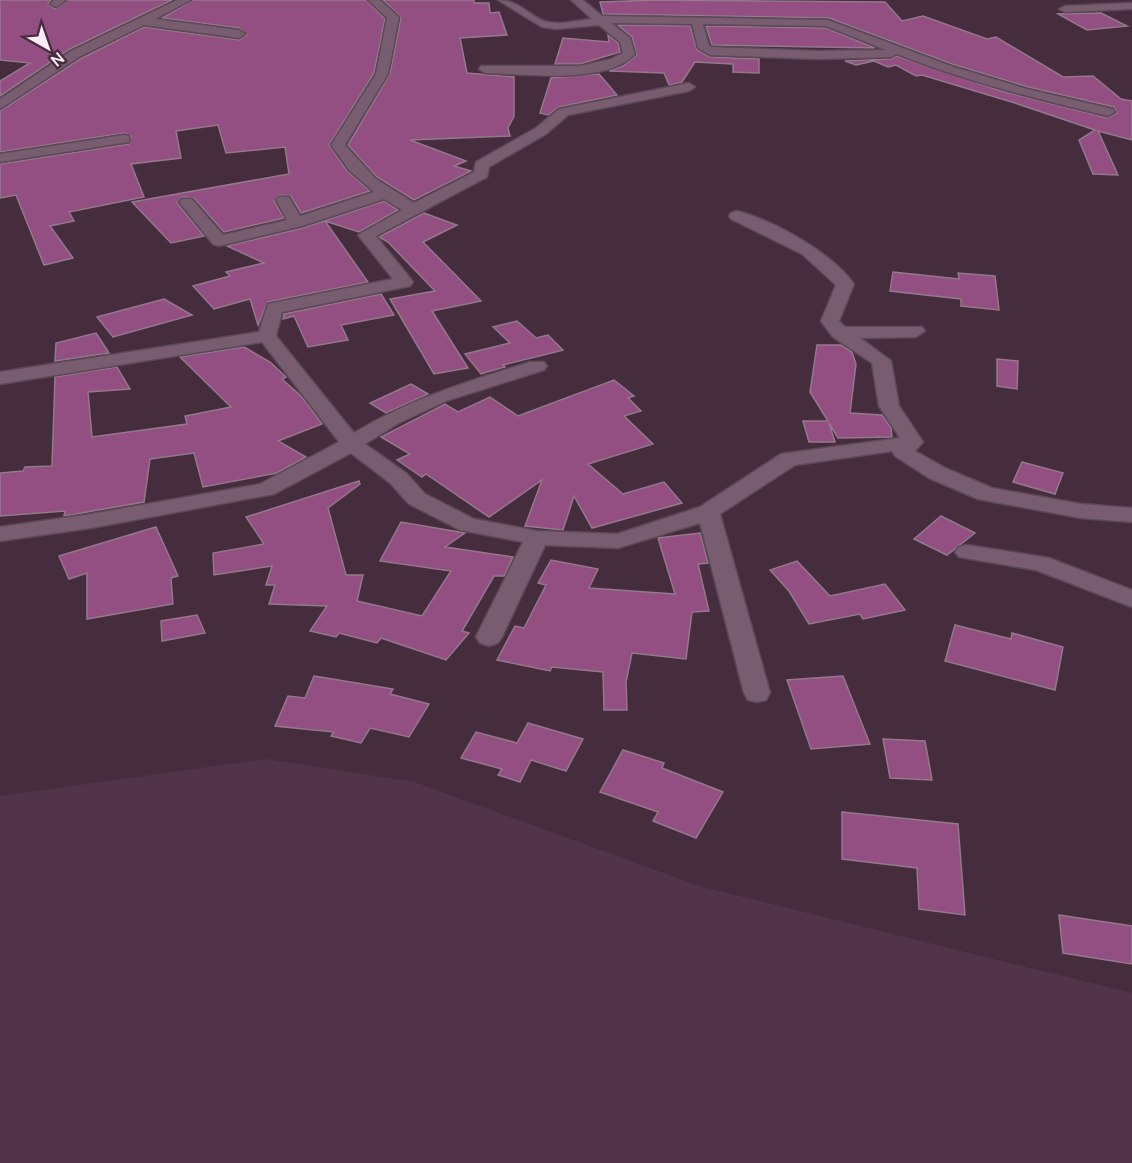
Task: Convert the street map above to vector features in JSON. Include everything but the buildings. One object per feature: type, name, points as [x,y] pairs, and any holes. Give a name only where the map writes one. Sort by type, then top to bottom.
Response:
[{"type":"street","points":[[0,105],[75,54],[186,0]]},
{"type":"street","points":[[373,0],[393,17],[382,74],[338,145],[360,175],[384,194],[413,209]]},
{"type":"street","points":[[503,0],[542,24],[556,26],[601,20],[828,23],[900,52],[1023,92],[1108,112]]},
{"type":"street","points":[[485,69],[589,69],[622,60],[629,54],[626,41],[576,0]]},
{"type":"street","points":[[1065,9],[1132,6]]},
{"type":"street","points":[[1095,7],[1123,18]]},
{"type":"street","points":[[143,21],[239,34]]},
{"type":"street","points":[[697,22],[704,48],[710,51],[818,56],[900,52]]},
{"type":"street","points":[[267,336],[274,308],[404,282],[366,234],[482,174],[481,165],[541,131],[564,112],[689,87]]},
{"type":"street","points":[[0,158],[124,139]]},
{"type":"street","points":[[187,202],[219,241],[296,223],[384,194]]},
{"type":"street","points":[[284,200],[296,223]]},
{"type":"street","points":[[737,216],[804,247],[828,264],[845,284],[830,321],[840,333],[881,361],[889,406],[912,442]]},
{"type":"street","points":[[840,333],[916,332]]},
{"type":"street","points":[[0,378],[267,336]]},
{"type":"street","points":[[267,336],[352,444],[398,478],[417,499],[468,525],[537,538],[618,541],[671,526],[708,512],[789,459],[912,442]]},
{"type":"street","points":[[0,534],[91,521],[266,489],[314,466],[392,419],[439,397],[537,366]]},
{"type":"street","points":[[912,442],[902,452],[937,473],[986,494],[1081,511],[1132,514]]},
{"type":"street","points":[[708,512],[757,693]]},
{"type":"street","points":[[489,638],[537,538]]},
{"type":"street","points":[[967,552],[1041,563],[1132,599]]},
{"type":"shaded area","points":[[266,759],[414,782],[702,887],[1132,993],[1132,1163],[0,1163],[0,796]]}]
